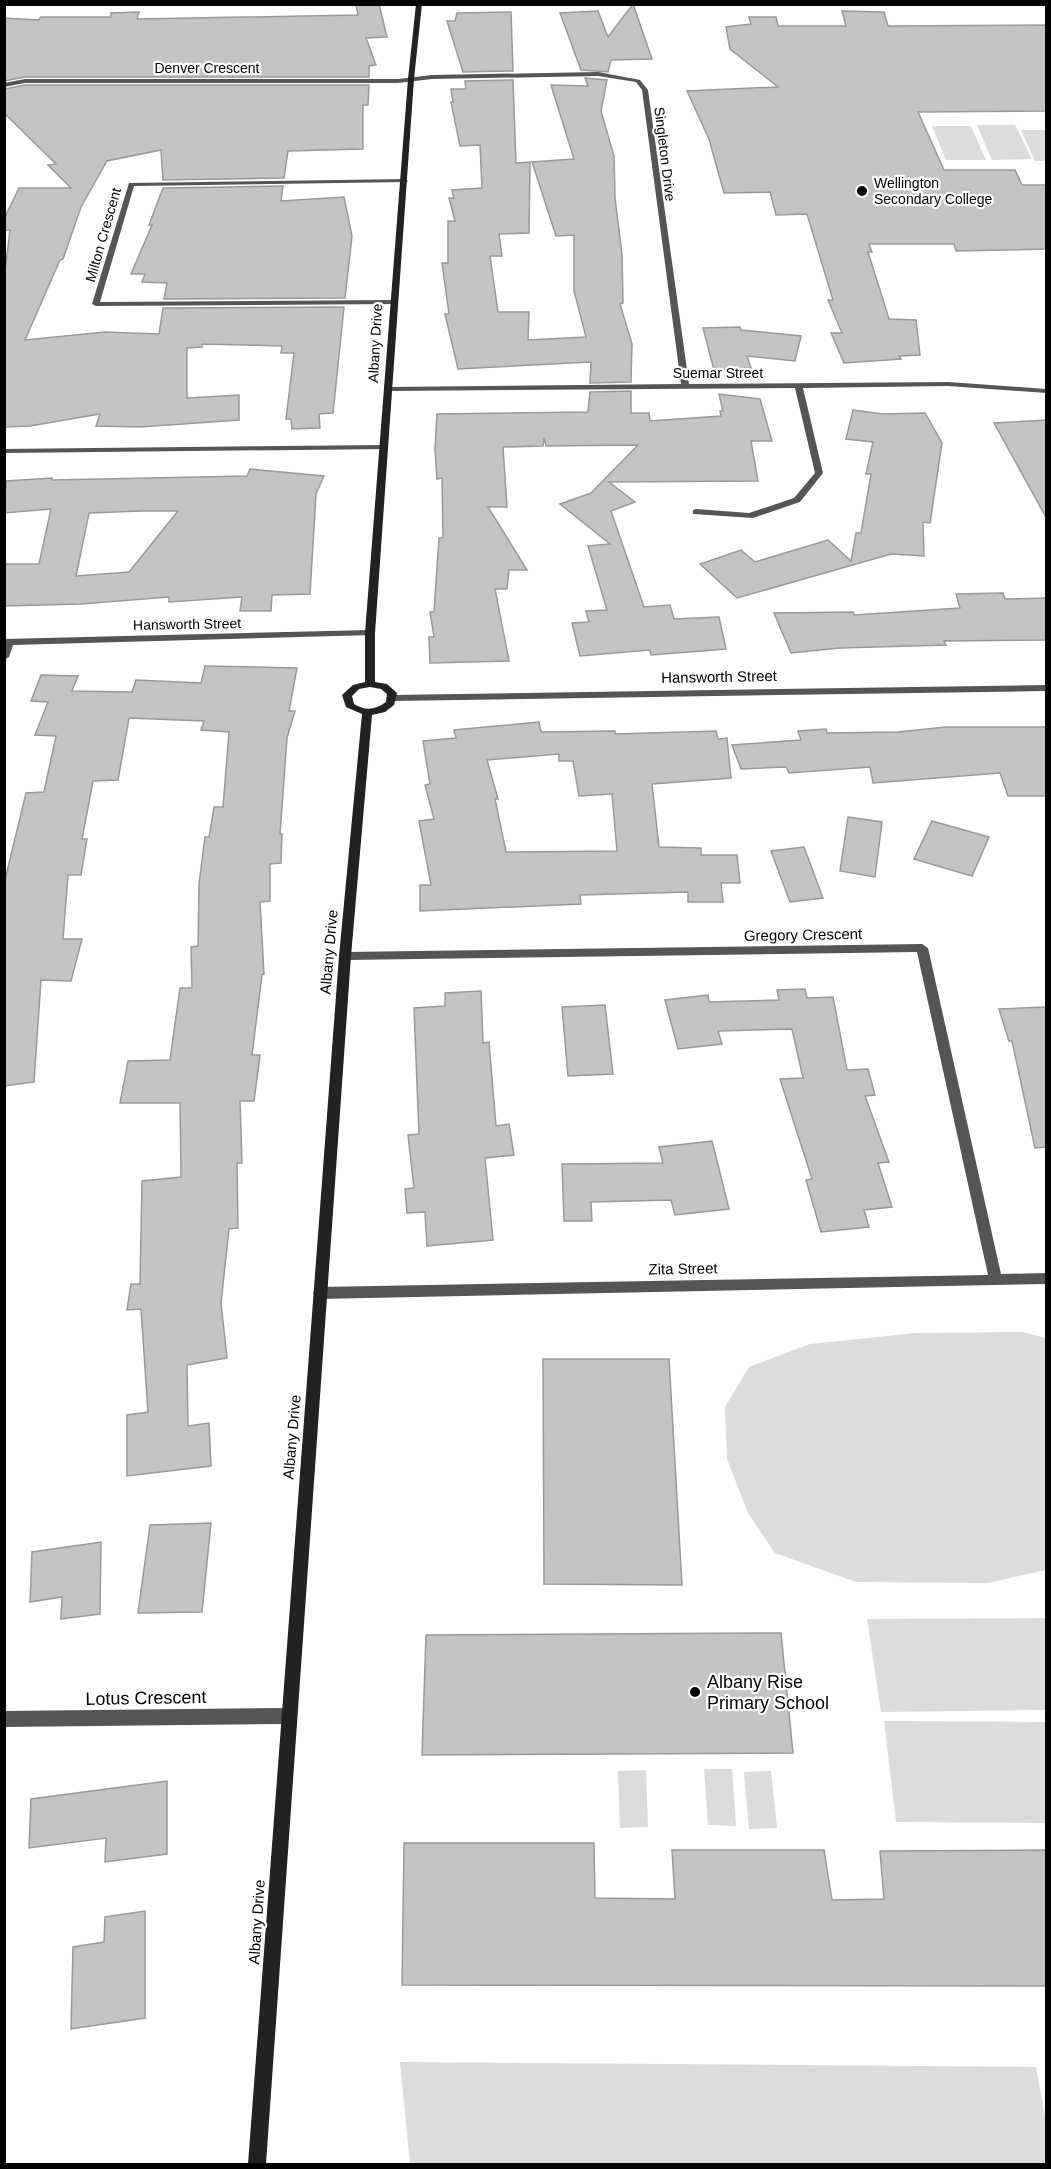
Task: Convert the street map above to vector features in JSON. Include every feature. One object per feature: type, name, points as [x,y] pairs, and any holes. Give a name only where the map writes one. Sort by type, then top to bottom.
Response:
[{"type":"street","name":"Albany Drive","points":[[370,684],[370,633],[418,4]]},
{"type":"street","name":"Singleton Drive","points":[[411,79],[598,74],[638,81],[645,90],[685,386]]},
{"type":"street","name":"Denver Crescent","points":[[4,85],[25,81],[411,79]]},
{"type":"street","name":"Milton Crescent","points":[[394,302],[96,304],[131,184],[405,181]]},
{"type":"street","name":"Suemar Street","points":[[389,389],[948,384],[1047,391]]},
{"type":"street","points":[[696,512],[750,516],[797,501],[819,473],[799,386]]},
{"type":"street","points":[[4,452],[384,447]]},
{"type":"street","name":"Hansworth Street","points":[[7,642],[370,633]]},
{"type":"street","points":[[4,657],[7,642]]},
{"type":"street","points":[[370,684],[384,686],[392,693],[393,698],[381,710],[367,712],[349,705],[347,695],[356,687],[370,684]]},
{"type":"street","name":"Hansworth Street","points":[[393,698],[1047,688]]},
{"type":"street","name":"Albany Drive","points":[[257,2164],[345,956],[367,712]]},
{"type":"street","name":"Gregory Crescent","points":[[345,956],[922,948],[996,1280]]},
{"type":"street","name":"Zita Street","points":[[320,1293],[1047,1279]]},
{"type":"street","name":"Lotus Crescent","points":[[4,1719],[288,1716]]},
{"type":"shaded area","points":[[977,125],[1015,125],[1032,159],[992,160]]},
{"type":"shaded area","points":[[932,126],[971,126],[986,160],[946,160]]},
{"type":"shaded area","points":[[1021,130],[1046,130],[1046,161],[1035,161]]},
{"type":"shaded area","points":[[1022,1332],[1046,1338],[1046,1570],[988,1583],[856,1582],[775,1553],[748,1513],[727,1459],[725,1407],[749,1367],[810,1344],[916,1333]]},
{"type":"shaded area","points":[[1046,1618],[1046,1710],[881,1712],[867,1619]]},
{"type":"shaded area","points":[[884,1721],[1046,1722],[1046,1823],[896,1822]]},
{"type":"shaded area","points":[[704,1769],[732,1769],[736,1826],[708,1825]]},
{"type":"shaded area","points":[[646,1770],[648,1827],[620,1828],[618,1771]]},
{"type":"shaded area","points":[[771,1771],[777,1828],[749,1829],[744,1772]]},
{"type":"shaded area","points":[[400,2062],[1036,2067],[1046,2122],[1046,2164],[410,2164]]},
{"type":"building","points":[[356,4],[379,4],[387,37],[366,38],[376,65],[369,66],[369,77],[25,77],[4,81],[4,18],[38,20],[41,17],[111,17],[111,13],[139,12],[137,19],[358,15]]},
{"type":"building","points":[[633,4],[652,59],[611,60],[608,72],[581,70],[560,13],[598,11],[608,37]]},
{"type":"building","points":[[842,11],[884,12],[888,26],[1047,25],[1047,111],[918,112],[944,170],[1015,170],[1022,185],[1047,185],[1047,249],[956,251],[954,244],[869,244],[872,252],[868,252],[889,319],[916,320],[920,355],[899,356],[901,359],[844,363],[831,333],[842,333],[828,300],[833,300],[807,214],[776,215],[770,192],[724,193],[709,139],[687,91],[778,87],[730,49],[726,27],[751,24],[749,17],[776,17],[778,26],[846,26]]},
{"type":"building","points":[[511,12],[513,71],[463,72],[447,21],[455,21],[457,13]]},
{"type":"building","points":[[585,78],[607,80],[601,111],[614,156],[615,198],[622,254],[623,303],[620,304],[632,344],[631,382],[590,383],[591,362],[458,369],[445,314],[449,314],[442,263],[448,263],[448,221],[455,221],[449,198],[454,198],[452,190],[482,188],[480,145],[460,146],[451,102],[453,102],[451,89],[466,89],[465,81],[513,80],[516,163],[530,162],[529,233],[499,234],[502,256],[490,256],[498,312],[529,312],[528,340],[586,337],[574,291],[574,235],[556,236],[532,162],[574,159],[551,85],[588,86]]},
{"type":"building","points":[[25,85],[369,85],[368,105],[363,105],[363,149],[288,151],[284,178],[163,180],[161,150],[107,161],[81,207],[63,259],[60,260],[25,340],[105,332],[159,334],[163,308],[344,307],[333,413],[319,414],[320,428],[292,429],[291,419],[286,419],[294,353],[281,353],[282,346],[202,344],[202,347],[187,348],[187,398],[239,395],[239,420],[140,427],[96,426],[100,414],[30,426],[4,427],[4,280],[10,230],[4,230],[4,219],[19,188],[71,188],[48,165],[56,164],[4,113],[4,89]]},
{"type":"building","points":[[283,186],[281,201],[344,197],[352,236],[345,298],[164,299],[167,283],[142,282],[145,274],[131,274],[152,225],[149,225],[163,188]]},
{"type":"building","points":[[740,327],[741,330],[801,336],[795,361],[747,356],[751,368],[714,370],[703,328]]},
{"type":"building","points":[[631,391],[631,413],[649,413],[650,421],[721,416],[720,411],[723,411],[719,394],[760,399],[772,441],[751,441],[758,481],[609,482],[635,502],[611,511],[644,607],[670,605],[674,619],[719,617],[726,649],[651,655],[650,650],[580,656],[572,623],[589,622],[586,611],[607,610],[588,546],[610,544],[560,504],[591,493],[638,445],[546,446],[544,438],[543,446],[503,447],[507,507],[488,507],[527,570],[509,570],[507,589],[495,589],[509,661],[430,663],[429,637],[434,637],[430,612],[434,612],[439,538],[443,538],[442,478],[437,479],[435,449],[437,414],[588,412],[590,392]]},
{"type":"building","points":[[853,410],[883,414],[925,413],[942,443],[930,523],[923,522],[924,556],[891,554],[737,598],[700,564],[741,550],[755,562],[828,540],[851,561],[856,533],[861,533],[871,474],[866,474],[873,442],[846,439]]},
{"type":"building","points":[[1047,420],[1047,519],[994,423]]},
{"type":"building","points":[[250,469],[324,476],[316,494],[310,594],[272,595],[271,611],[240,611],[242,597],[169,602],[169,597],[81,604],[4,606],[4,564],[39,564],[51,509],[4,513],[6,481],[52,478],[52,480],[247,476]],"holes":[[[178,511],[129,572],[76,576],[89,513]]]},
{"type":"building","points":[[1003,593],[1005,599],[1047,598],[1047,640],[944,641],[946,645],[840,648],[791,653],[774,613],[853,612],[854,615],[960,608],[956,594]]},
{"type":"building","points":[[205,666],[297,668],[289,711],[295,711],[287,738],[280,834],[282,834],[281,863],[270,864],[270,901],[260,902],[264,974],[262,975],[252,1055],[260,1055],[254,1101],[240,1101],[242,1163],[237,1163],[238,1228],[229,1229],[221,1303],[227,1358],[187,1365],[188,1426],[209,1423],[211,1466],[127,1476],[127,1415],[148,1412],[141,1309],[127,1310],[131,1284],[140,1284],[142,1181],[181,1177],[180,1103],[120,1103],[128,1061],[170,1060],[180,988],[192,988],[191,947],[198,946],[199,884],[205,837],[209,837],[214,807],[223,807],[229,732],[201,730],[204,721],[129,718],[118,780],[93,781],[82,839],[87,839],[81,875],[68,875],[63,939],[82,939],[71,981],[41,980],[34,1082],[4,1086],[4,884],[26,793],[44,792],[56,736],[35,735],[48,702],[31,701],[41,675],[78,676],[72,691],[132,692],[136,680],[201,683]]},
{"type":"building","points":[[539,722],[541,732],[615,731],[615,734],[716,731],[718,739],[727,738],[731,778],[652,784],[659,847],[701,848],[701,855],[737,855],[740,883],[721,883],[723,902],[688,902],[688,892],[580,895],[581,904],[420,911],[420,885],[431,885],[419,821],[434,819],[425,785],[430,784],[423,741],[456,738],[454,730]],"holes":[[[559,754],[559,761],[573,761],[579,796],[612,794],[617,851],[506,852],[495,799],[498,799],[487,760]]]},
{"type":"building","points":[[946,727],[1047,727],[1047,796],[1008,796],[1000,773],[873,783],[870,767],[789,773],[786,767],[741,769],[732,745],[801,740],[798,731],[826,729],[827,733],[898,732]]},
{"type":"building","points":[[848,817],[882,822],[875,877],[840,871]]},
{"type":"building","points":[[932,821],[989,837],[972,876],[914,859]]},
{"type":"building","points":[[804,847],[823,898],[790,902],[771,851]]},
{"type":"building","points":[[805,989],[807,998],[833,997],[847,1070],[868,1069],[875,1095],[865,1096],[889,1162],[878,1163],[892,1207],[864,1210],[869,1227],[821,1232],[806,1180],[812,1179],[780,1079],[803,1078],[792,1029],[718,1031],[722,1044],[678,1049],[665,1000],[708,995],[709,1002],[779,1000],[777,990]]},
{"type":"building","points":[[481,991],[483,1043],[489,1042],[496,1126],[509,1124],[514,1155],[485,1158],[493,1240],[427,1246],[425,1212],[407,1213],[405,1189],[414,1188],[408,1135],[419,1134],[414,1008],[445,1006],[445,993]]},
{"type":"building","points":[[605,1005],[613,1074],[568,1076],[562,1007]]},
{"type":"building","points":[[1047,1007],[1047,1147],[1035,1148],[1012,1041],[1009,1041],[999,1009]]},
{"type":"building","points":[[712,1141],[729,1209],[675,1215],[671,1200],[591,1202],[592,1221],[564,1221],[562,1164],[663,1163],[659,1147]]},
{"type":"building","points":[[543,1359],[669,1359],[682,1585],[544,1584]]},
{"type":"building","points":[[211,1523],[202,1612],[138,1613],[150,1525]]},
{"type":"building","points":[[101,1542],[100,1614],[61,1619],[62,1597],[30,1602],[32,1552]]},
{"type":"building","points":[[781,1633],[793,1753],[422,1755],[426,1635]]},
{"type":"building","points":[[167,1781],[167,1854],[105,1862],[106,1838],[29,1848],[31,1799]]},
{"type":"building","points":[[404,1843],[594,1843],[595,1898],[675,1899],[672,1850],[824,1850],[832,1900],[884,1899],[880,1851],[1047,1850],[1047,1986],[402,1985]]},
{"type":"building","points":[[145,1911],[145,2018],[71,2029],[73,1947],[104,1942],[105,1917]]},
{"type":"place","name":"Wellington Secondary College","points":[[862,191]]},
{"type":"place","name":"Albany Rise Primary School","points":[[695,1692]]}]
